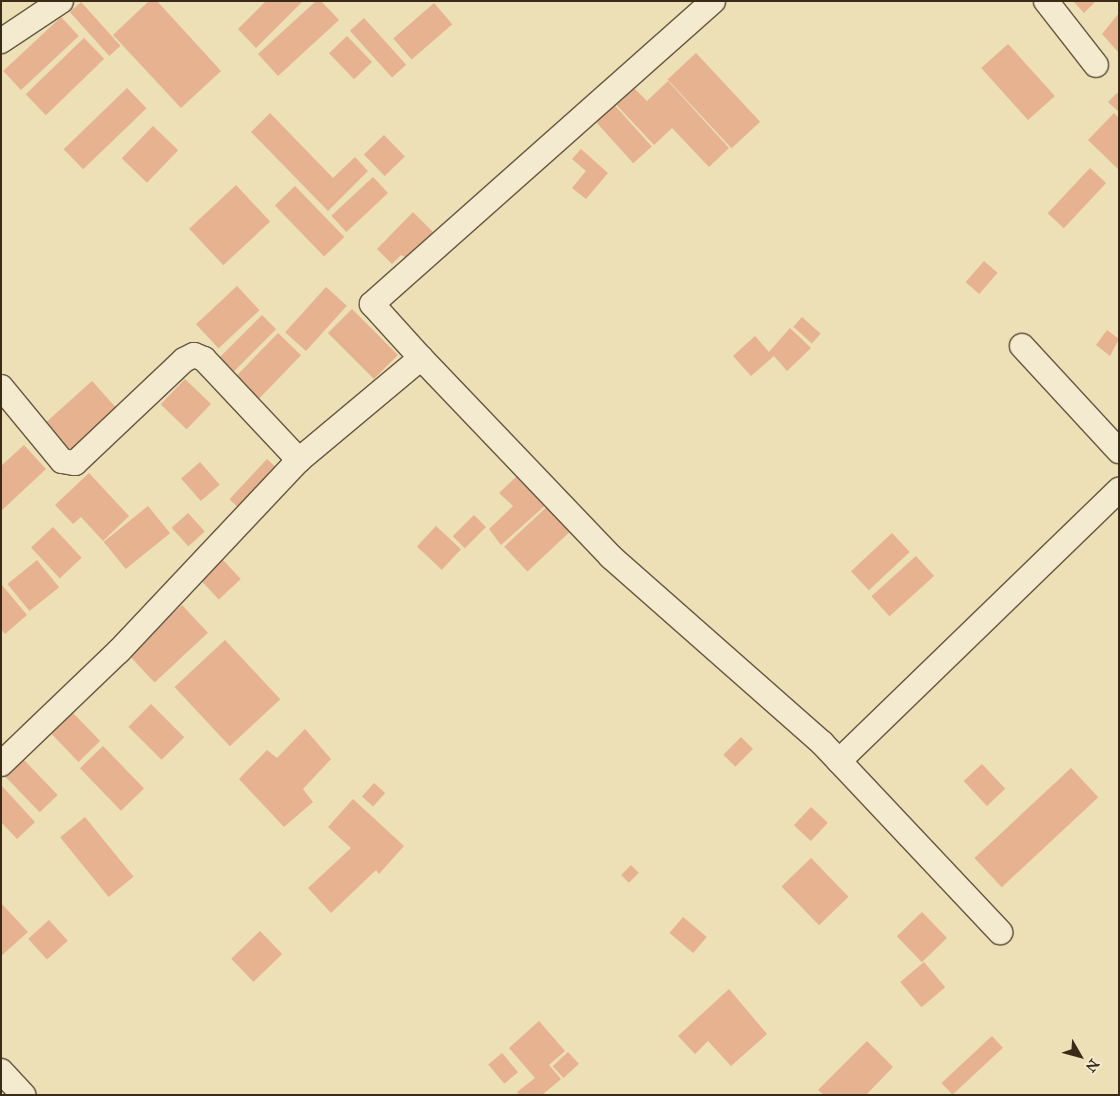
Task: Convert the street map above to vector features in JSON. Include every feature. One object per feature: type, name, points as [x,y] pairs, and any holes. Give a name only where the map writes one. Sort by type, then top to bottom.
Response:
[{"type":"street","points":[[1,41],[61,1]]},
{"type":"street","points":[[713,1],[372,304],[610,557],[839,761],[1000,932]]},
{"type":"street","points":[[1046,1],[1096,65]]},
{"type":"street","points":[[1022,346],[1119,450]]},
{"type":"street","points":[[1,388],[62,461],[76,463],[184,360],[194,355],[204,359],[299,460]]},
{"type":"street","points":[[1,764],[119,651],[299,460],[421,358]]},
{"type":"street","points":[[839,761],[1119,490]]},
{"type":"street","points":[[1,1071],[23,1095]]},
{"type":"building","points":[[149,1],[157,1],[221,71],[181,108],[113,35]]},
{"type":"building","points":[[266,1],[303,1],[256,48],[238,29]]},
{"type":"building","points":[[316,1],[321,1],[339,20],[278,76],[258,54]]},
{"type":"building","points":[[1073,1],[1096,1],[1084,13]]},
{"type":"building","points":[[81,2],[120,46],[109,56],[70,12]]},
{"type":"building","points":[[434,3],[452,24],[412,60],[393,38]]},
{"type":"building","points":[[1119,13],[1119,53],[1102,34]]},
{"type":"building","points":[[61,17],[79,36],[21,90],[3,71]]},
{"type":"building","points":[[364,18],[406,65],[392,78],[350,31]]},
{"type":"building","points":[[347,36],[372,62],[354,79],[329,53]]},
{"type":"building","points":[[84,38],[104,59],[46,115],[26,94]]},
{"type":"building","points":[[1008,44],[1055,96],[1028,120],[981,68]]},
{"type":"building","points":[[696,53],[760,122],[732,148],[667,80]]},
{"type":"building","points":[[668,81],[729,148],[709,167],[672,128],[654,145],[610,98],[628,82],[647,101]]},
{"type":"building","points":[[127,88],[146,108],[83,169],[64,149]]},
{"type":"building","points":[[1117,93],[1119,94],[1118,111],[1108,102]]},
{"type":"building","points":[[609,99],[652,147],[633,163],[590,116]]},
{"type":"building","points":[[270,113],[333,178],[355,157],[368,171],[328,211],[251,132]]},
{"type":"building","points":[[1114,113],[1119,118],[1119,170],[1088,140]]},
{"type":"building","points":[[153,126],[178,150],[147,183],[122,158]]},
{"type":"building","points":[[384,135],[405,157],[385,176],[364,154]]},
{"type":"building","points":[[581,149],[608,173],[586,199],[572,188],[586,171],[572,159]]},
{"type":"building","points":[[1090,168],[1106,183],[1064,228],[1048,213]]},
{"type":"building","points":[[373,177],[388,193],[346,232],[331,216]]},
{"type":"building","points":[[236,185],[270,222],[223,265],[189,229]]},
{"type":"building","points":[[295,186],[344,237],[324,257],[275,205]]},
{"type":"building","points":[[413,212],[434,233],[408,259],[401,255],[392,264],[377,249]]},
{"type":"building","points":[[984,261],[998,273],[979,294],[966,282]]},
{"type":"building","points":[[237,286],[260,310],[219,348],[196,324]]},
{"type":"building","points":[[326,287],[347,306],[306,351],[285,332]]},
{"type":"building","points":[[352,309],[398,355],[374,379],[328,333]]},
{"type":"building","points":[[262,315],[276,329],[231,374],[217,360]]},
{"type":"building","points":[[802,317],[821,334],[812,343],[793,327]]},
{"type":"building","points":[[790,328],[811,348],[787,371],[774,356],[751,376],[733,356],[755,336],[769,352]]},
{"type":"building","points":[[1107,330],[1119,339],[1110,356],[1096,345]]},
{"type":"building","points":[[278,333],[301,355],[257,401],[234,378]]},
{"type":"building","points":[[185,379],[211,404],[187,429],[161,404]]},
{"type":"building","points":[[92,381],[119,411],[69,456],[42,426]]},
{"type":"building","points":[[24,445],[46,469],[1,511],[1,466]]},
{"type":"building","points":[[267,459],[279,470],[241,510],[229,499]]},
{"type":"building","points":[[200,462],[220,485],[201,501],[181,478]]},
{"type":"building","points":[[521,472],[549,502],[501,545],[489,529],[513,506],[499,493]]},
{"type":"building","points":[[89,473],[129,516],[103,541],[81,517],[73,524],[55,505]]},
{"type":"building","points":[[551,503],[574,528],[527,572],[504,547]]},
{"type":"building","points":[[148,506],[170,533],[126,569],[104,542]]},
{"type":"building","points":[[188,513],[205,532],[188,546],[172,528]]},
{"type":"building","points":[[474,515],[486,527],[465,548],[453,536]]},
{"type":"building","points":[[436,526],[461,549],[442,570],[417,546]]},
{"type":"building","points":[[53,527],[82,558],[60,578],[31,547]]},
{"type":"building","points":[[892,533],[910,552],[869,590],[851,571]]},
{"type":"building","points":[[916,556],[934,576],[889,616],[871,596]]},
{"type":"building","points":[[37,560],[59,587],[29,611],[7,584]]},
{"type":"building","points":[[223,560],[241,579],[219,599],[201,580]]},
{"type":"building","points":[[1,584],[27,615],[5,634],[1,629]]},
{"type":"building","points":[[182,605],[208,633],[155,683],[129,655]]},
{"type":"building","points":[[225,640],[280,699],[230,746],[175,687]]},
{"type":"building","points":[[151,704],[184,737],[162,760],[128,727]]},
{"type":"building","points":[[73,713],[100,741],[79,762],[51,734]]},
{"type":"building","points":[[305,729],[331,759],[303,789],[313,802],[284,827],[239,779],[267,750],[277,758]]},
{"type":"building","points":[[741,737],[753,749],[735,767],[723,755]]},
{"type":"building","points":[[103,746],[144,788],[121,811],[80,768]]},
{"type":"building","points":[[23,759],[58,795],[40,812],[5,776]]},
{"type":"building","points":[[982,764],[1005,789],[987,806],[964,781]]},
{"type":"building","points":[[1071,768],[1098,797],[1002,887],[974,858]]},
{"type":"building","points":[[374,783],[385,793],[373,806],[362,796]]},
{"type":"building","points":[[1,785],[35,822],[17,839],[1,822]]},
{"type":"building","points":[[353,799],[404,846],[379,874],[376,870],[331,913],[308,888],[351,848],[328,827]]},
{"type":"building","points":[[811,807],[828,823],[811,841],[794,825]]},
{"type":"building","points":[[85,817],[133,877],[109,897],[60,837]]},
{"type":"building","points":[[811,858],[849,897],[819,925],[782,886]]},
{"type":"building","points":[[631,865],[639,873],[629,883],[621,875]]},
{"type":"building","points":[[1,903],[28,932],[1,956]]},
{"type":"building","points":[[922,912],[947,938],[922,962],[897,936]]},
{"type":"building","points":[[683,917],[707,937],[693,953],[670,933]]},
{"type":"building","points":[[49,920],[68,941],[47,960],[28,939]]},
{"type":"building","points":[[260,931],[282,954],[253,982],[231,959]]},
{"type":"building","points":[[924,962],[945,987],[921,1007],[900,982]]},
{"type":"building","points":[[729,989],[767,1034],[731,1066],[708,1041],[695,1054],[678,1036]]},
{"type":"building","points":[[539,1021],[565,1051],[549,1065],[561,1079],[542,1095],[519,1095],[517,1092],[535,1078],[509,1048]]},
{"type":"building","points":[[992,1036],[1003,1048],[952,1095],[942,1083]]},
{"type":"building","points":[[867,1041],[893,1067],[866,1095],[824,1095],[818,1090]]},
{"type":"building","points":[[568,1052],[579,1064],[564,1078],[553,1066]]},
{"type":"building","points":[[502,1053],[518,1072],[504,1084],[488,1065]]}]
